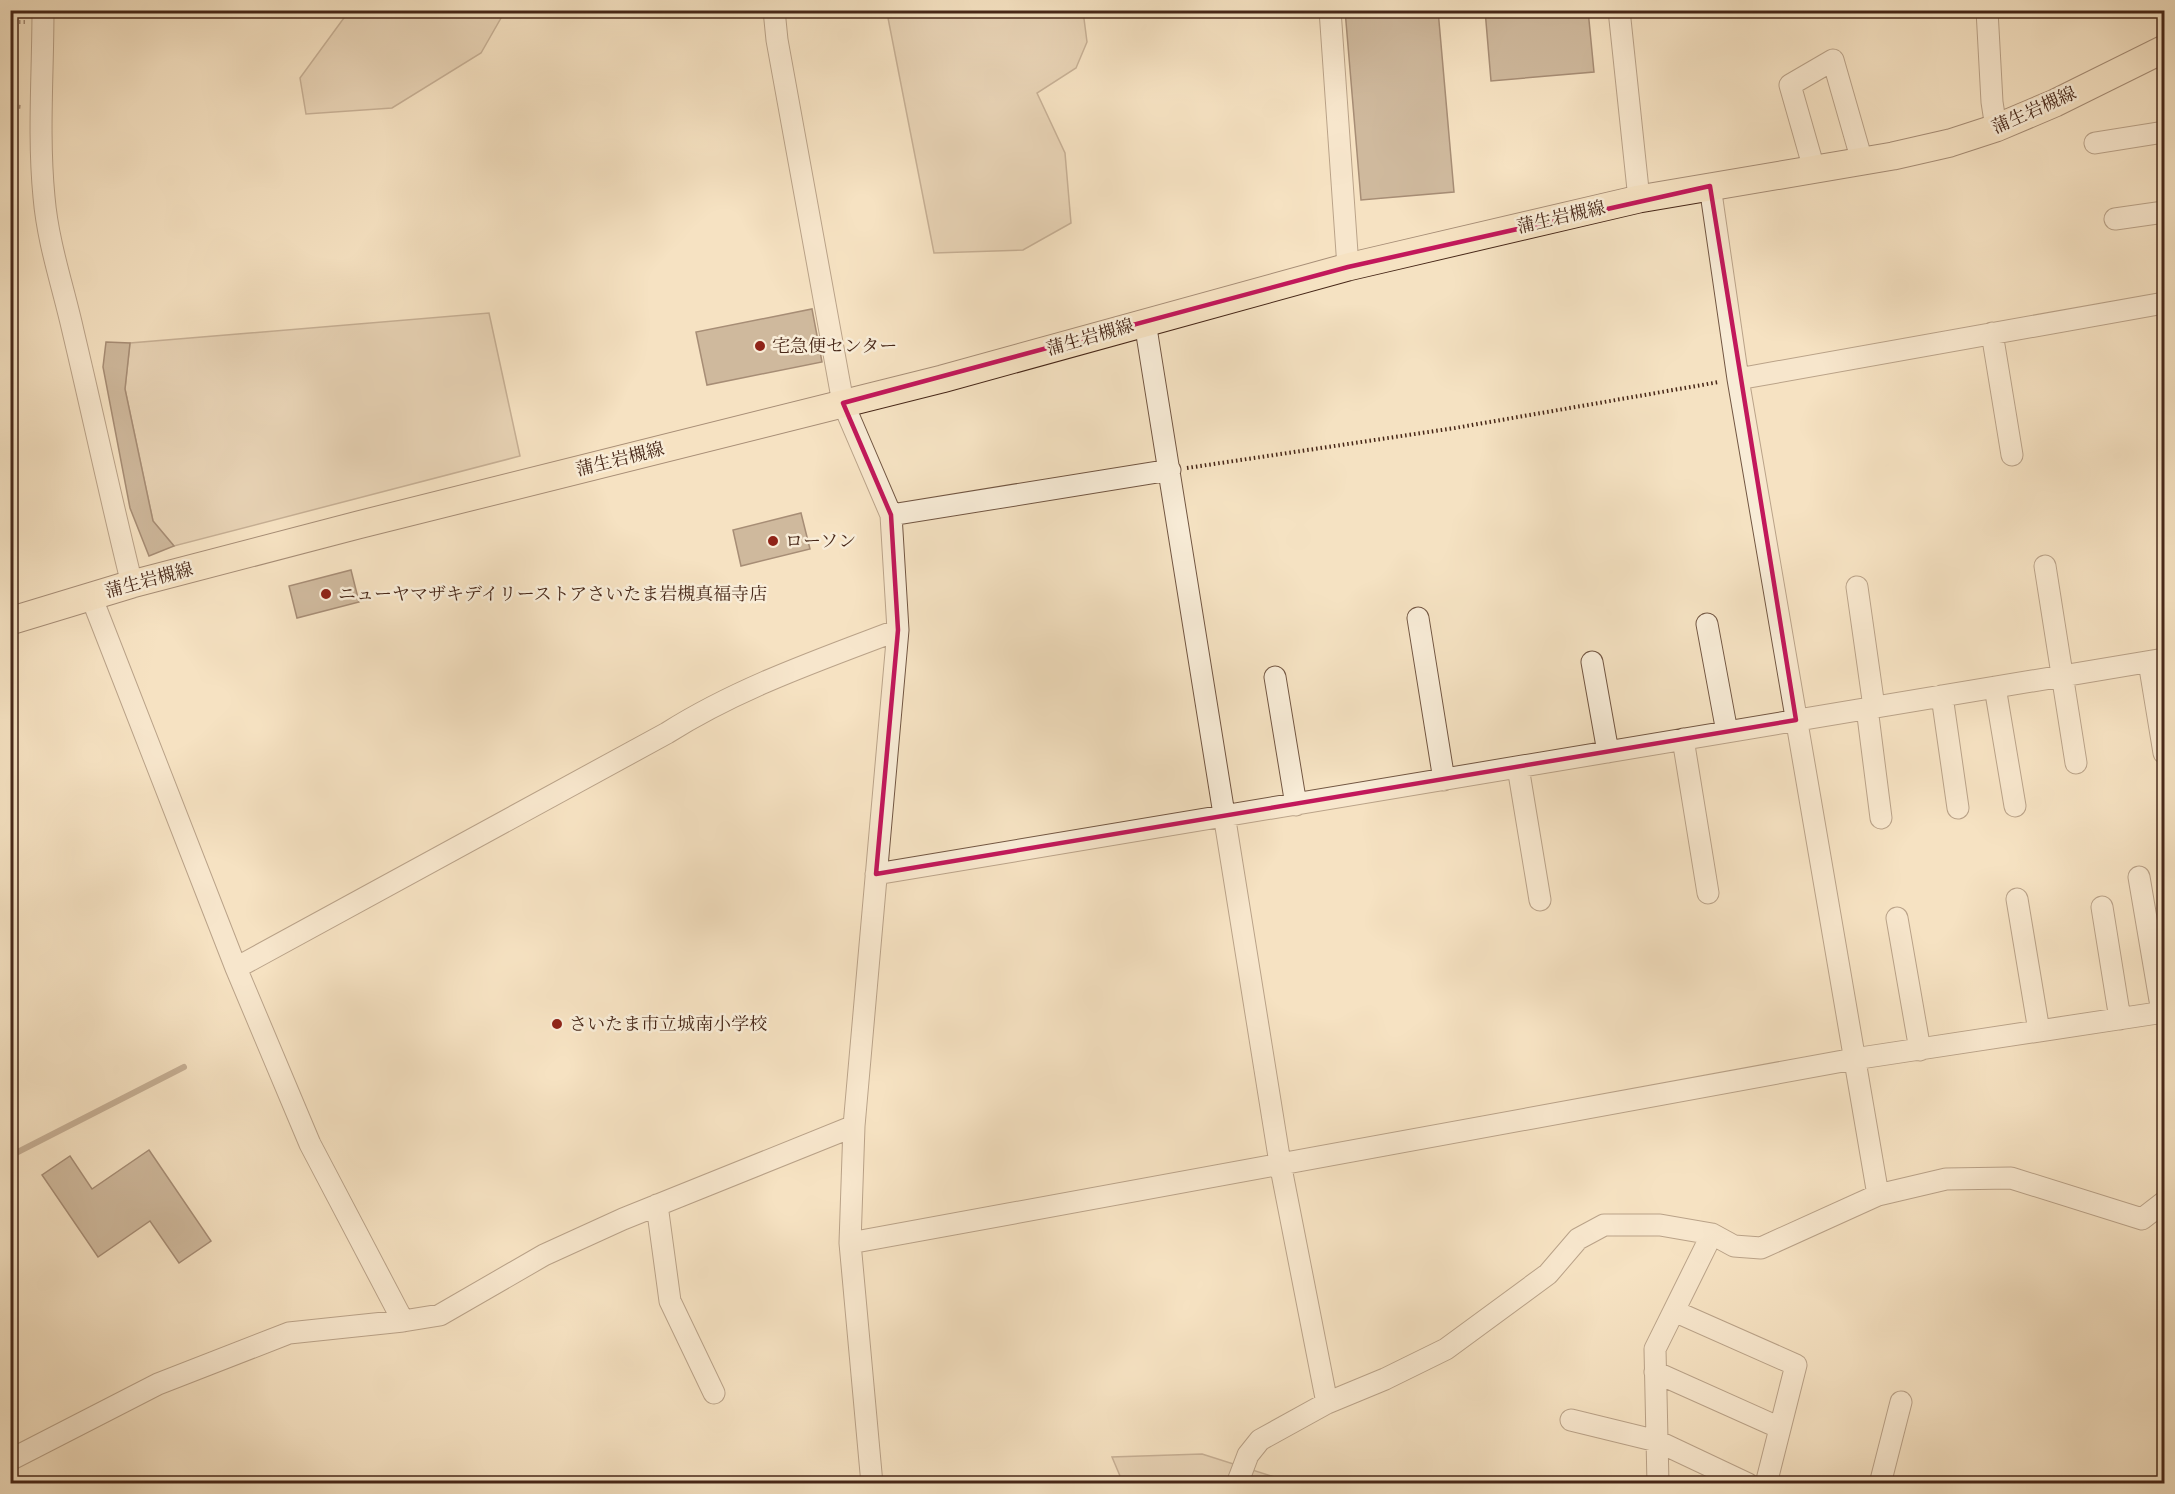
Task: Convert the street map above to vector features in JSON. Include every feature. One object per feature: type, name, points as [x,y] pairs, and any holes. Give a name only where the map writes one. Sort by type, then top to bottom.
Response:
[{"type":"main road","name":"蒲生岩槻線","points":[[10,621],[132,584],[358,525],[942,380],[1348,267],[1639,199],[1862,161],[1950,143],[1996,128],[2055,103],[2164,49]]},
{"type":"street","points":[[43,10],[40,108],[44,198],[52,253],[70,318],[104,472],[132,584]]},
{"type":"street","points":[[774,10],[777,40],[843,403],[891,515],[897,630],[854,1126],[850,1243],[872,1484]]},
{"type":"street","points":[[1330,10],[1348,267]]},
{"type":"street","points":[[1619,10],[1639,199]]},
{"type":"street","points":[[1987,10],[1992,102],[1996,128]]},
{"type":"street","points":[[1814,169],[1790,85],[1833,60],[1862,161]]},
{"type":"street","points":[[2095,143],[2164,132]]},
{"type":"street","points":[[1710,186],[1737,379],[1878,1195]]},
{"type":"street","points":[[2115,219],[2164,212]]},
{"type":"street","points":[[1737,379],[2164,303]]},
{"type":"street","points":[[1145,322],[1281,1163],[1327,1403]]},
{"type":"street","points":[[1992,333],[2012,455]]},
{"type":"street","points":[[891,515],[1170,470]]},
{"type":"street","points":[[2045,566],[2076,763]]},
{"type":"street","points":[[1857,587],[1881,818]]},
{"type":"street","points":[[91,596],[236,968],[310,1144],[403,1321]]},
{"type":"street","points":[[1418,618],[1444,780]]},
{"type":"street","points":[[1707,624],[1727,732]]},
{"type":"street","points":[[236,968],[667,733],[703,710],[810,663],[897,630]]},
{"type":"street","points":[[876,874],[2157,660],[2164,753]]},
{"type":"street","points":[[1592,662],[1608,752]]},
{"type":"street","points":[[1275,677],[1296,805]]},
{"type":"street","points":[[1995,687],[2014,806]]},
{"type":"street","points":[[1942,696],[1958,808]]},
{"type":"street","points":[[1683,739],[1708,893]]},
{"type":"street","points":[[1518,767],[1540,900]]},
{"type":"street","points":[[850,1243],[1854,1059],[2163,1012],[2139,877]]},
{"type":"street","points":[[2017,899],[2039,1031]]},
{"type":"street","points":[[2102,907],[2120,1019]]},
{"type":"street","points":[[1897,918],[1920,1050]]},
{"type":"street","points":[[10,1460],[158,1384],[289,1333],[441,1315],[544,1256],[657,1205],[854,1126]]},
{"type":"street","points":[[1237,1484],[1248,1455],[1260,1440],[1327,1403],[1385,1379],[1446,1349],[1548,1274],[1578,1239],[1604,1225],[1660,1225],[1712,1234],[1734,1246],[1761,1248],[1878,1195],[1946,1179],[2011,1178],[2142,1219],[2164,1202]]},
{"type":"street","points":[[657,1205],[670,1301],[714,1393]]},
{"type":"street","points":[[1658,1484],[1655,1349],[1712,1234]]},
{"type":"street","points":[[1674,1311],[1796,1365],[1766,1484]]},
{"type":"street","points":[[1655,1372],[1780,1428]]},
{"type":"street","points":[[1880,1484],[1901,1402]]},
{"type":"street","points":[[1571,1420],[1657,1441],[1748,1484]]},
{"type":"path","points":[[1170,470],[1455,428],[1737,379]]},
{"type":"highlighted area","points":[[1710,186],[1796,720],[876,874],[898,630],[891,515],[843,403],[1348,267]]},
{"type":"shaded area","points":[[910,10],[1083,11],[1087,42],[1076,68],[1037,93],[1065,153],[1071,223],[1023,250],[934,253],[888,18]]},
{"type":"shaded area","points":[[349,11],[505,11],[481,53],[392,108],[306,114],[300,78]]},
{"type":"shaded area","points":[[489,313],[520,456],[174,546],[153,521],[125,389],[130,343]]},
{"type":"shaded area","points":[[1202,1454],[1284,1480],[1308,1483],[1123,1483],[1112,1457]]},
{"type":"building","points":[[1345,10],[1438,10],[1454,192],[1361,200]]},
{"type":"building","points":[[1485,10],[1588,10],[1594,72],[1491,81]]},
{"type":"building","points":[[812,309],[822,362],[707,385],[696,332]]},
{"type":"building","points":[[106,342],[130,343],[125,389],[153,521],[174,546],[149,556],[130,508],[103,367]]},
{"type":"building","points":[[801,513],[810,549],[741,566],[733,530]]},
{"type":"building","points":[[351,570],[359,602],[297,618],[289,586]]},
{"type":"building","points":[[149,1150],[211,1241],[179,1263],[150,1221],[98,1257],[42,1175],[70,1156],[92,1189]]},
{"type":"waterway","points":[[10,1156],[184,1067]]},
{"type":"place","name":"宅急便センター","points":[[760,346]]},
{"type":"place","name":"ローソン","points":[[773,541]]},
{"type":"place","name":"ニューヤマザキデイリーストアさいたま岩槻真福寺店","points":[[326,594]]},
{"type":"place","name":"さいたま市立城南小学校","points":[[557,1024]]}]
